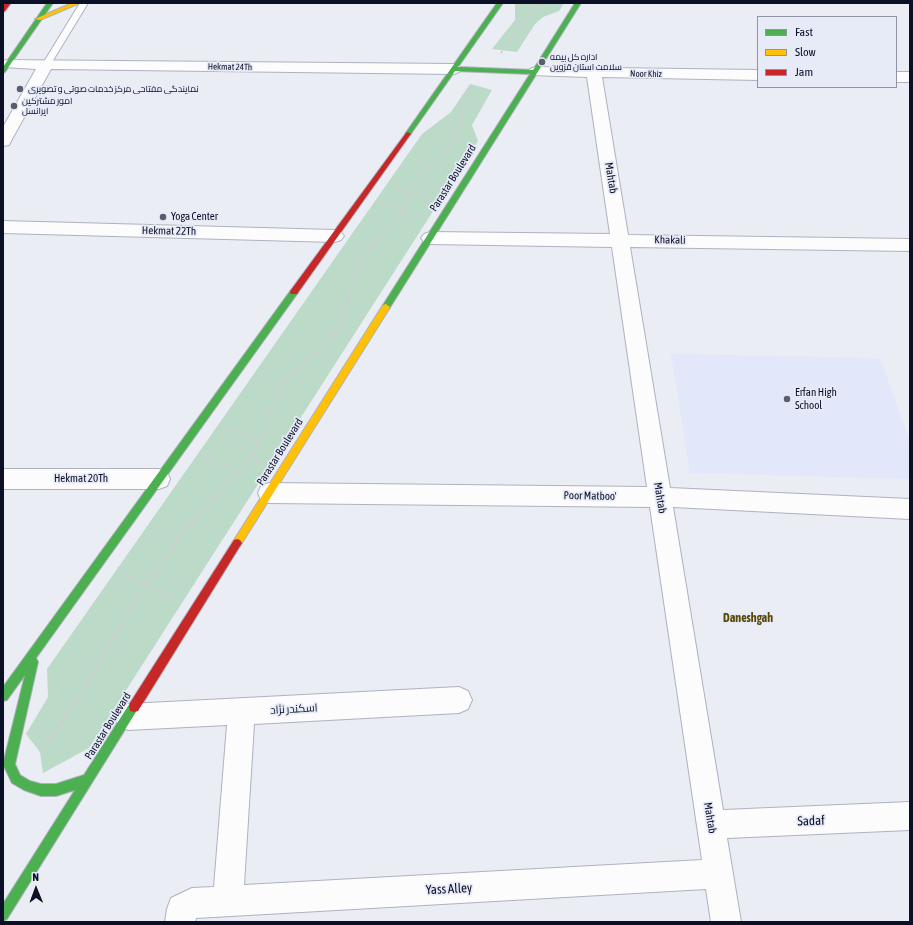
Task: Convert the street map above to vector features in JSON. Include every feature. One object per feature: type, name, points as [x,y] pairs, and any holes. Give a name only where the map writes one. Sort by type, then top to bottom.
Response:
[{"type":"street","points":[[3,10],[8,3]]},
{"type":"street","points":[[5,67],[50,3]]},
{"type":"street","points":[[38,19],[77,3]]},
{"type":"street","points":[[3,696],[374,182],[500,3]]},
{"type":"street","name":"Parastar Boulevard","points":[[3,915],[578,3]]},
{"type":"street","points":[[3,140],[46,64]]},
{"type":"street","name":"Hekmat 24Th","points":[[5,67],[46,64],[454,69]]},
{"type":"street","points":[[454,69],[535,72]]},
{"type":"street","name":"Noor Khiz","points":[[535,72],[594,74],[757,75]]},
{"type":"street","name":"Mahtab","points":[[594,74],[726,922]]},
{"type":"street","points":[[897,77],[910,77]]},
{"type":"street","name":"Hekmat 22Th","points":[[3,227],[335,236]]},
{"type":"street","name":"Khakali","points":[[430,238],[620,239],[910,245]]},
{"type":"street","name":"Hekmat 20Th","points":[[3,479],[160,479]]},
{"type":"street","name":"Poor Matboo'","points":[[269,493],[660,496],[910,509]]},
{"type":"street","points":[[36,651],[13,741],[9,764],[16,779],[28,786],[41,790],[56,790],[88,780]]},
{"type":"street","name":"اسکندر نژاد","points":[[128,717],[459,700]]},
{"type":"street","points":[[228,901],[241,712]]},
{"type":"street","name":"Sadaf","points":[[711,825],[910,816]]},
{"type":"street","name":"Yass Alley","points":[[181,916],[192,903],[719,874]]},
{"type":"lane","points":[[46,64],[84,3]]},
{"type":"path","points":[[40,752],[78,699],[145,585],[186,528],[251,458],[261,440],[270,413],[289,376],[326,346],[341,323],[362,259],[403,211],[418,176],[446,152],[464,123],[460,113],[462,102],[471,88],[490,70],[533,10],[545,3]]},
{"type":"path","points":[[374,182],[451,205]]},
{"type":"path","points":[[389,187],[378,202],[424,218],[436,201]]},
{"type":"path","points":[[221,435],[225,429],[261,440]]},
{"type":"path","points":[[217,441],[205,460],[239,470]]},
{"type":"path","points":[[98,564],[197,607]]},
{"type":"shaded area","name":"Erfan High School","points":[[671,354],[880,358],[910,441],[910,479],[690,473]]},
{"type":"green space","points":[[515,3],[564,3],[559,11],[543,17],[535,24],[517,52],[492,49],[515,20]]},
{"type":"green space","points":[[470,84],[492,90],[472,125],[478,141],[89,748],[43,773],[40,752],[26,734],[48,697],[47,669],[422,134],[451,112]]},
{"type":"traffic: fast","points":[[3,71],[50,3]]},
{"type":"traffic: fast","points":[[408,134],[500,3]]},
{"type":"traffic: fast","points":[[386,307],[578,3]]},
{"type":"traffic: fast","points":[[454,69],[535,72]]},
{"type":"traffic: fast","points":[[3,696],[294,292]]},
{"type":"traffic: fast","points":[[33,662],[9,764],[16,779],[28,786],[41,790],[56,790],[88,780]]},
{"type":"traffic: fast","points":[[3,915],[134,707]]},
{"type":"traffic: slow","points":[[38,19],[77,3]]},
{"type":"traffic: slow","points":[[237,543],[386,307]]},
{"type":"traffic: jam","points":[[3,10],[8,3]]},
{"type":"traffic: jam","points":[[294,292],[408,134]]},
{"type":"traffic: jam","points":[[134,707],[237,543]]},
{"type":"place","name":"اداره کل بیمه سلامت استان قزوین","points":[[542,62]]},
{"type":"place","name":"نمایندگی مفتاحی مرکز خدمات صوتی و تصویری","points":[[20,89]]},
{"type":"place","name":"امور مشترکین ایرانسل","points":[[14,106]]},
{"type":"place","name":"Yoga Center","points":[[163,217]]},
{"type":"place","name":"Erfan High School","points":[[787,399]]},
{"type":"district","name":"Daneshgah","points":[[748,618]]}]
